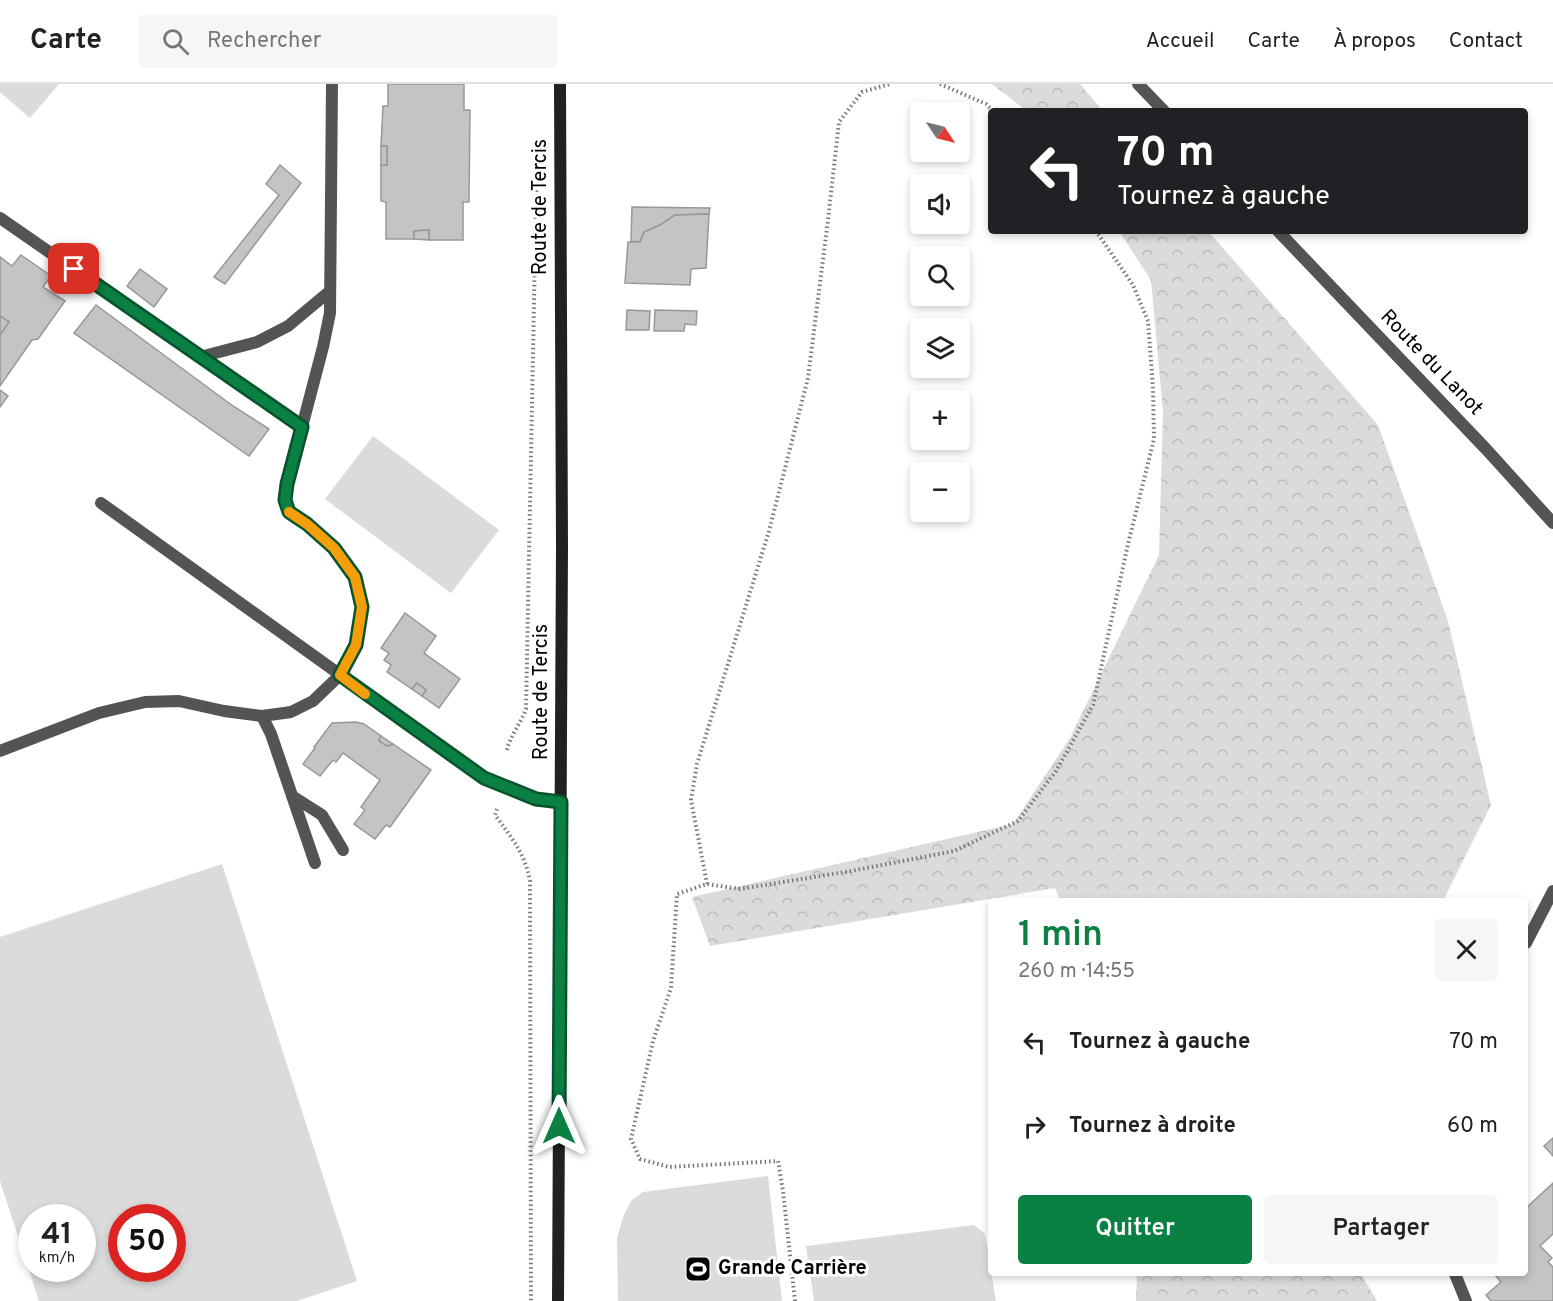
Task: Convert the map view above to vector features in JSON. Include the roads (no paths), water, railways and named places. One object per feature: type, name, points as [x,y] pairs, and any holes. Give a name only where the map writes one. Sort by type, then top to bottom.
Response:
[{"type":"main road","name":"Route de Tercis","points":[[558,1301],[562,511],[560,84]]},
{"type":"street","points":[[0,752],[99,713],[145,702],[179,701],[224,711],[262,716],[291,712],[313,701],[340,675],[356,645],[362,607],[355,577],[334,548],[307,524],[289,512],[285,500],[330,313],[332,84]]},
{"type":"street","points":[[1138,84],[1161,108]]},
{"type":"street","points":[[0,218],[302,427]]},
{"type":"street","name":"Route du Lanot","points":[[1281,234],[1486,449],[1553,524]]},
{"type":"street","points":[[200,357],[257,342],[288,326],[330,291]]},
{"type":"street","points":[[101,503],[484,778],[536,799],[561,802]]},
{"type":"street","points":[[262,716],[271,734],[315,862]]},
{"type":"street","points":[[292,796],[322,815],[343,850]]},
{"type":"street","points":[[1528,939],[1553,891]]},
{"type":"street","points":[[1456,1276],[1466,1301]]},
{"type":"place","name":"Grande Carrière","points":[[698,1269]]}]
